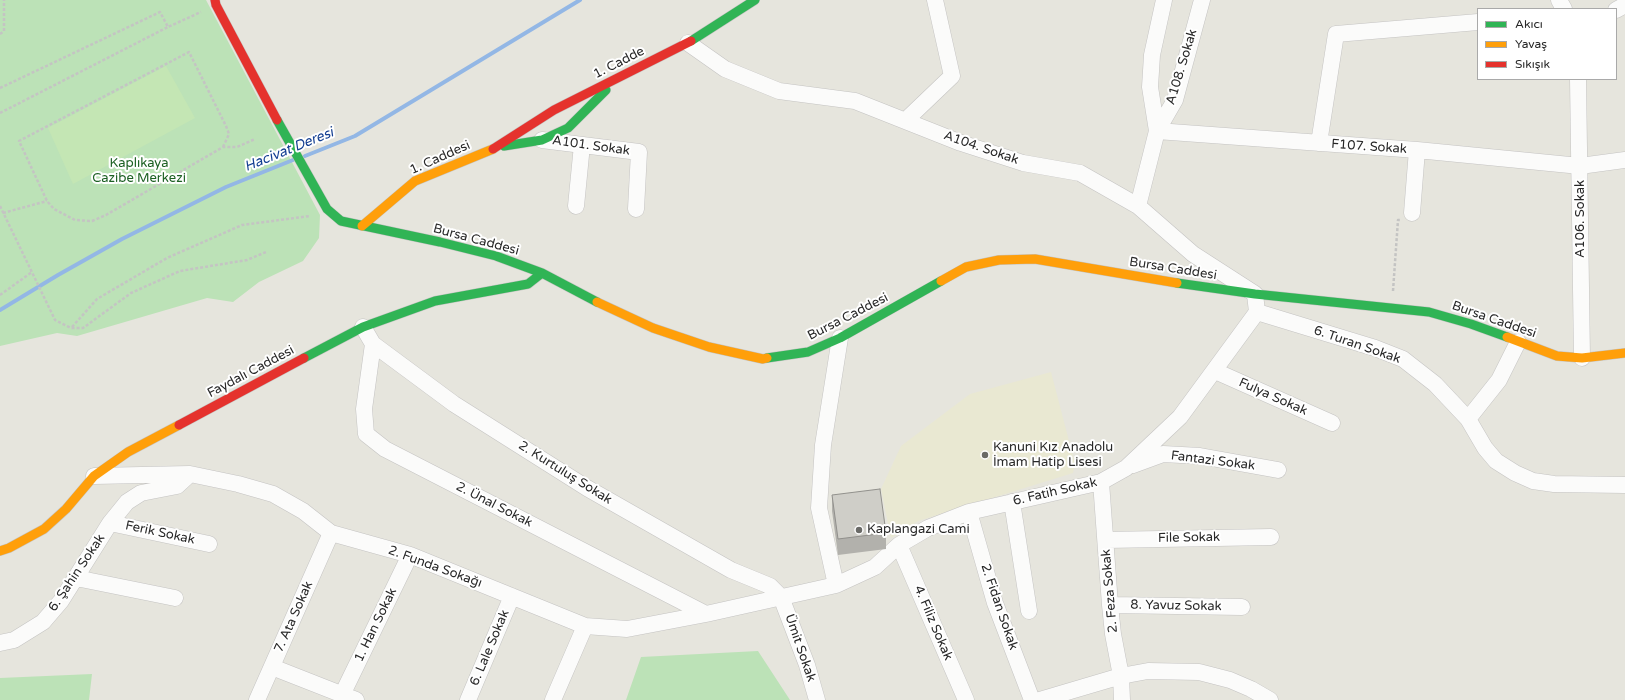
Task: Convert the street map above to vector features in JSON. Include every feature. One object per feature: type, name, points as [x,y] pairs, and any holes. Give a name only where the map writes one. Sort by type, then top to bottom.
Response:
[{"type":"main road","name":"1. Cadde","points":[[495,148],[554,110],[688,43],[754,0]]},
{"type":"main road","name":"Bursa Caddesi","points":[[215,2],[273,112],[327,209],[341,221],[440,242],[496,256],[542,273],[590,300],[653,328],[709,347],[763,359],[808,352],[840,338],[966,267],[999,260],[1035,259],[1170,282],[1255,294],[1429,312],[1471,324],[1557,356],[1582,358],[1625,353]]},
{"type":"main road","points":[[495,148],[542,140],[568,128],[617,79]]},
{"type":"main road","name":"1. Caddesi","points":[[362,226],[415,181],[495,148]]},
{"type":"main road","name":"Faydalı Caddesi","points":[[0,551],[9,548],[44,529],[66,509],[94,476],[128,452],[363,327],[435,301],[528,284],[542,273]]},
{"type":"street","points":[[906,120],[952,76],[935,0]]},
{"type":"street","name":"A108. Sokak","points":[[1157,131],[1150,87],[1152,55],[1157,26],[1164,0]]},
{"type":"street","name":"A108. Sokak","points":[[1138,206],[1157,131],[1175,100],[1202,0]]},
{"type":"street","points":[[1319,143],[1336,34],[1477,22]]},
{"type":"street","name":"A104. Sokak","points":[[688,43],[725,69],[779,92],[855,101],[961,143],[1024,163],[1080,174],[1138,206],[1193,254],[1255,294]]},
{"type":"street","name":"A106. Sokak","points":[[1578,80],[1582,358]]},
{"type":"street","name":"F107. Sokak","points":[[1157,131],[1417,150],[1580,166],[1625,160]]},
{"type":"street","name":"A101. Sokak","points":[[542,140],[639,152],[636,209]]},
{"type":"street","points":[[576,206],[582,145]]},
{"type":"street","points":[[1412,213],[1417,150]]},
{"type":"street","points":[[1255,294],[1257,312]]},
{"type":"street","name":"6. Fatih Sokak","points":[[781,597],[836,585],[875,567],[899,545],[928,528],[969,512],[1101,482],[1126,468],[1180,417],[1257,312]]},
{"type":"street","name":"6. Turan Sokak","points":[[1257,312],[1375,348],[1402,359],[1434,384],[1468,419],[1484,448],[1496,461],[1514,473],[1533,481],[1554,484],[1625,486]]},
{"type":"street","name":"2. Kurtuluş Sokak","points":[[363,327],[373,344],[454,404],[587,488],[731,570],[770,586],[781,597]]},
{"type":"street","points":[[836,585],[819,508],[823,445],[840,338]]},
{"type":"street","points":[[1468,419],[1499,380],[1518,342]]},
{"type":"street","name":"2. Ünal Sokak","points":[[373,344],[364,409],[366,434],[385,449],[706,614]]},
{"type":"street","name":"Fulya Sokak","points":[[1215,371],[1332,423]]},
{"type":"street","name":"Fantazi Sokak","points":[[1126,468],[1163,454],[1200,456],[1278,470]]},
{"type":"street","name":"2. Funda Sokağı","points":[[94,476],[190,474],[238,484],[273,494],[303,511],[330,533],[410,555],[585,626],[628,629],[706,614],[781,597]]},
{"type":"street","name":"6. Şahin Sokak","points":[[0,644],[14,640],[43,622],[61,601],[110,523],[127,502],[141,493],[177,486],[190,474]]},
{"type":"street","name":"2. Feza Sokak","points":[[1101,482],[1110,605],[1113,634],[1121,676],[1122,700]]},
{"type":"street","points":[[1012,502],[1029,611]]},
{"type":"street","name":"2. Fidan Sokak","points":[[969,512],[995,602],[1032,700]]},
{"type":"street","name":"Ferik Sokak","points":[[110,523],[209,544]]},
{"type":"street","name":"7. Ata Sokak","points":[[257,700],[330,533]]},
{"type":"street","name":"File Sokak","points":[[1106,540],[1271,537]]},
{"type":"street","name":"4. Filiz Sokak","points":[[899,545],[966,700]]},
{"type":"street","name":"1. Han Sokak","points":[[349,697],[410,555]]},
{"type":"street","points":[[76,578],[175,598]]},
{"type":"street","name":"6. Lale Sokak","points":[[468,700],[512,596]]},
{"type":"street","name":"Ümit Sokak","points":[[781,597],[807,665],[817,700]]},
{"type":"street","name":"8. Yavuz Sokak","points":[[1110,605],[1242,607]]},
{"type":"street","points":[[553,700],[585,626]]},
{"type":"street","points":[[272,667],[349,697]]},
{"type":"street","points":[[1040,700],[1121,676],[1148,671],[1199,672],[1230,680],[1252,689],[1270,700]]},
{"type":"path","points":[[0,34],[4,31],[2,11],[4,0]]},
{"type":"path","points":[[0,113],[215,2]]},
{"type":"path","points":[[0,88],[160,12],[168,27]]},
{"type":"path","points":[[223,147],[229,134],[189,52],[20,141],[47,201],[54,209],[75,220],[92,222],[223,147],[237,147],[255,140]]},
{"type":"path","points":[[3,213],[47,201]]},
{"type":"path","points":[[0,206],[55,320],[71,328],[83,328],[131,293],[180,271],[247,260],[266,252]]},
{"type":"path","points":[[71,328],[97,299],[166,258],[242,225],[310,216]]},
{"type":"path","points":[[1391,308],[1398,220]]},
{"type":"path","points":[[0,295],[32,272]]},
{"type":"shaded area","name":"Kanuni Kız Anadolu İmam Hatip Lisesi","points":[[1051,372],[1075,464],[1073,473],[918,521],[891,538],[881,489],[901,446],[970,394]]},
{"type":"green space","name":"Kaplıkaya Cazibe Merkezi","points":[[0,0],[206,0],[320,215],[319,238],[303,261],[259,282],[233,302],[207,298],[77,336],[57,333],[0,346]]},
{"type":"green space","points":[[166,66],[195,118],[73,184],[48,128]]},
{"type":"green space","points":[[758,651],[790,700],[626,700],[641,657]]},
{"type":"green space","points":[[92,674],[89,700],[0,700],[0,678]]},
{"type":"building","name":"Kaplangazi Cami","points":[[880,489],[886,533],[838,539],[832,495]]},
{"type":"waterway","name":"Hacivat Deresi","points":[[305,156],[355,136],[580,0]]},
{"type":"waterway","name":"Hacivat Deresi","points":[[0,310],[122,239],[226,187],[293,160]]},
{"type":"traffic: fast","points":[[691,41],[755,0]]},
{"type":"traffic: fast","points":[[504,146],[542,140],[568,128],[606,90]]},
{"type":"traffic: fast","points":[[277,120],[327,209],[341,221],[440,242],[496,256],[542,273],[597,302]]},
{"type":"traffic: fast","points":[[304,358],[363,327],[435,301],[528,284],[542,273]]},
{"type":"traffic: fast","points":[[767,358],[808,352],[840,338],[941,281]]},
{"type":"traffic: fast","points":[[1177,283],[1255,294],[1429,312],[1471,324],[1507,337]]},
{"type":"traffic: slow","points":[[362,226],[415,181],[493,149]]},
{"type":"traffic: slow","points":[[941,281],[966,267],[999,260],[1035,259],[1177,283]]},
{"type":"traffic: slow","points":[[597,302],[653,328],[709,347],[763,359],[767,358]]},
{"type":"traffic: slow","points":[[1507,337],[1557,356],[1582,358],[1625,353]]},
{"type":"traffic: slow","points":[[0,551],[9,548],[44,529],[66,509],[94,476],[128,452],[179,425]]},
{"type":"traffic: jam","points":[[215,0],[216,5],[277,120]]},
{"type":"traffic: jam","points":[[493,149],[554,110],[691,41]]},
{"type":"traffic: jam","points":[[179,425],[304,358]]},
{"type":"place","name":"Kanuni Kız Anadolu İmam Hatip Lisesi","points":[[985,455]]},
{"type":"place","name":"Kaplangazi Cami","points":[[859,530]]}]
